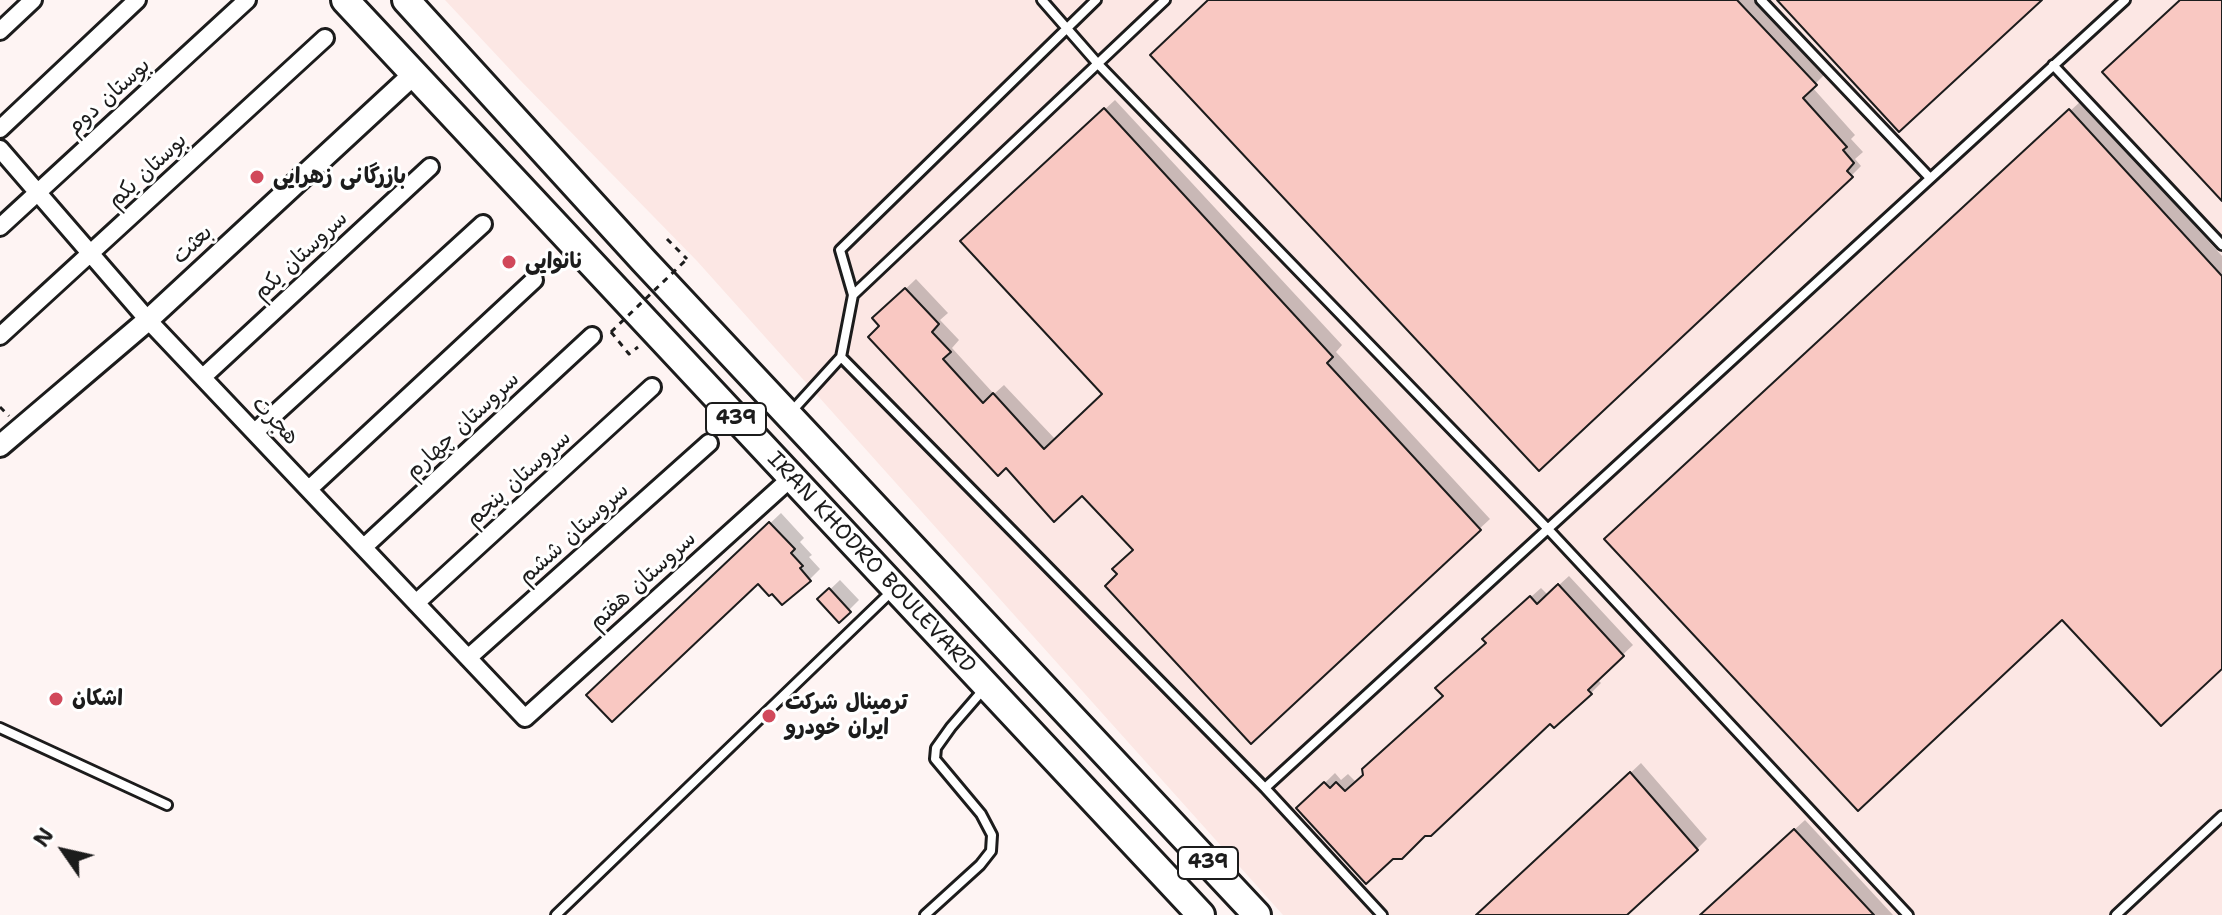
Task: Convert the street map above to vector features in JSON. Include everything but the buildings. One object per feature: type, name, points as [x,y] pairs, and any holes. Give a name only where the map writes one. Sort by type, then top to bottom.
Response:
[{"type":"main road","name":"IRAN KHODRO BOULEVARD","points":[[345,0],[1201,915]]},
{"type":"main road","name":"IRAN KHODRO BOULEVARD","points":[[406,0],[644,261],[1257,915]]},
{"type":"main road","points":[[1128,837],[1159,811]]},
{"type":"main road","points":[[1167,879],[1198,852]]},
{"type":"street","points":[[0,31],[33,0]]},
{"type":"street","points":[[0,129],[137,0]]},
{"type":"street","name":"بوستان دوم","points":[[0,227],[247,0]]},
{"type":"street","name":"بوستان یکم","points":[[0,336],[325,38]]},
{"type":"street","name":"بعثت","points":[[0,446],[148,320],[414,74]]},
{"type":"street","name":"هجرت","points":[[0,149],[148,320],[525,718]]},
{"type":"street","name":"سروستان یکم","points":[[203,377],[430,167]]},
{"type":"street","points":[[255,432],[483,224]]},
{"type":"street","points":[[309,489],[534,280]]},
{"type":"street","name":"سروستان چهارم","points":[[364,547],[592,336]]},
{"type":"street","name":"سروستان پنجم","points":[[416,603],[652,387]]},
{"type":"street","name":"سروستان ششم","points":[[468,658],[709,443]]},
{"type":"street","name":"سروستان هفتم","points":[[525,718],[791,478]]},
{"type":"lane","points":[[1042,0],[1098,64],[1547,528],[1908,915]]},
{"type":"lane","points":[[788,415],[841,357],[853,295],[840,250],[1096,0]]},
{"type":"lane","points":[[853,295],[1165,0]]},
{"type":"lane","points":[[1761,0],[1930,178]]},
{"type":"lane","points":[[1265,788],[2125,0]]},
{"type":"lane","points":[[2053,65],[2222,245]]},
{"type":"lane","points":[[841,357],[1265,788],[1382,915]]},
{"type":"lane","points":[[556,915],[895,589]]},
{"type":"lane","points":[[925,915],[991,851],[992,835],[981,814],[935,759],[936,748],[987,686]]},
{"type":"lane","points":[[0,728],[167,805]]},
{"type":"lane","points":[[2116,915],[2222,816]]},
{"type":"path","points":[[629,354],[611,332],[687,259],[667,239]]},
{"type":"shaded area","points":[[445,0],[2222,0],[2222,915],[1283,915],[697,261]]},
{"type":"place","name":"بازرگانی زهرایی","points":[[257,177]]},
{"type":"place","name":"نانوایی","points":[[509,262]]},
{"type":"place","name":"اشکان","points":[[56,699]]},
{"type":"place","name":"ترمینال شرکت ایران خودرو","points":[[769,716]]}]
